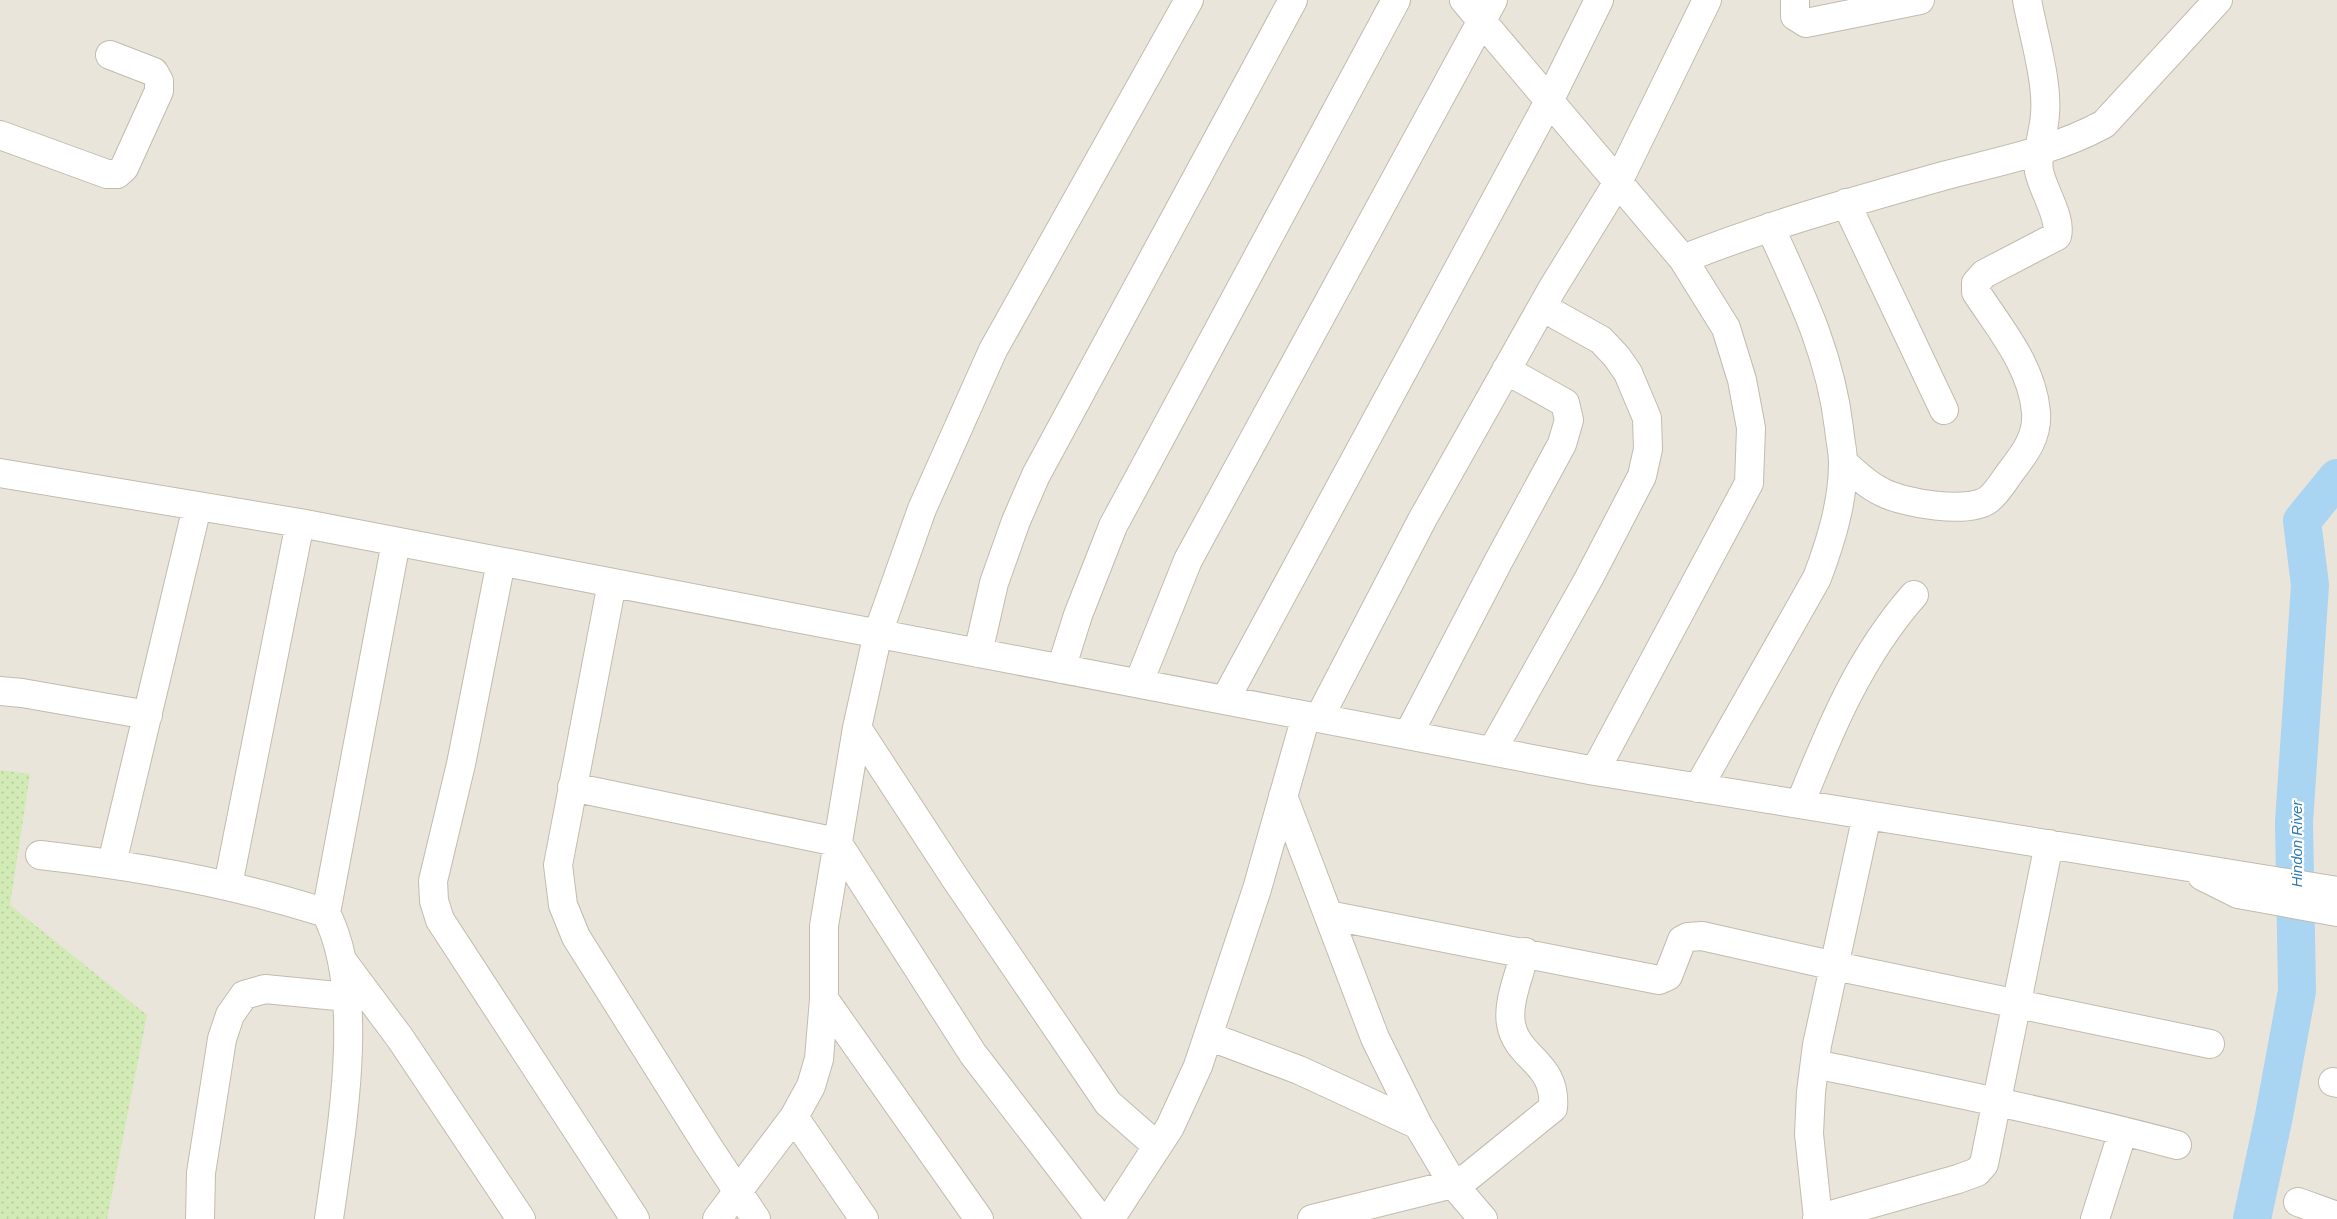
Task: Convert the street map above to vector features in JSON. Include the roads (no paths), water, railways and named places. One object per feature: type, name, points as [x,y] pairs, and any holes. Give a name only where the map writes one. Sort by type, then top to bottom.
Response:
[{"type":"street","points":[[717,1219],[794,1117],[811,1086],[819,1058],[824,999],[824,926],[857,728],[878,633],[922,509],[993,350],[1189,0]]},
{"type":"street","points":[[978,653],[994,583],[1016,520],[1036,474],[1292,0]]},
{"type":"street","points":[[1061,669],[1078,615],[1113,526],[1396,0]]},
{"type":"street","points":[[1464,0],[1487,11],[1548,103],[1683,259],[1726,328],[1742,380],[1751,428],[1750,483],[1595,771]]},
{"type":"street","points":[[1225,700],[1548,103],[1599,0]]},
{"type":"street","points":[[572,787],[837,842],[973,1054],[1115,1216],[1170,1127],[1198,1066],[1257,889],[1283,796],[1312,717],[1542,307],[1618,182],[1707,0]]},
{"type":"street","points":[[1795,0],[1795,16],[1806,22],[1920,0]]},
{"type":"street","points":[[1843,462],[1867,483],[1884,493],[1909,500],[1956,507],[1973,506],[1988,500],[2026,452],[2035,432],[2036,413],[2030,382],[2024,367],[1976,292],[1976,283],[1984,274],[2057,236],[2059,221],[2048,199],[2039,170],[2038,150],[2045,114],[2044,86],[2027,0]]},
{"type":"street","points":[[1683,259],[1770,227],[1846,203],[2038,150],[2089,132],[2104,124],[2218,0]]},
{"type":"street","points":[[1139,682],[1188,560],[1487,11]]},
{"type":"street","points":[[0,135],[107,174],[117,174],[124,168],[155,100],[159,91],[159,81],[154,72],[110,55]]},
{"type":"street","points":[[1846,203],[1944,410]]},
{"type":"street","points":[[1698,788],[1817,578],[1828,549],[1838,513],[1843,462],[1838,420],[1827,365],[1815,326],[1770,227]]},
{"type":"street","points":[[1492,751],[1589,578],[1638,484],[1642,476],[1648,449],[1647,418],[1628,373],[1617,356],[1601,340],[1542,307]]},
{"type":"street","points":[[1408,735],[1562,444],[1569,420],[1564,403],[1506,370]]},
{"type":"street","points":[[0,473],[300,523],[1061,669],[1139,682],[1595,771],[2182,864],[2235,883],[2337,912]]},
{"type":"street","points":[[112,863],[197,507]]},
{"type":"street","points":[[228,885],[300,523]]},
{"type":"street","points":[[329,1219],[346,1088],[347,997],[343,962],[333,926],[326,913],[396,542]]},
{"type":"street","points":[[501,562],[461,764],[433,881],[434,901],[440,920],[635,1219]]},
{"type":"street","points":[[612,583],[558,864],[562,905],[576,937],[756,1219]]},
{"type":"street","points":[[1800,804],[1822,749],[1852,684],[1877,641],[1914,595]]},
{"type":"street","points":[[0,691],[22,693],[148,715]]},
{"type":"street","points":[[857,728],[955,878],[1108,1103],[1157,1146]]},
{"type":"street","points":[[1283,796],[1375,1038],[1418,1125],[1453,1184],[1483,1219]]},
{"type":"street","points":[[1867,815],[1815,1064],[1809,1134],[1818,1219],[1958,1179],[1977,1172],[1984,1164],[2049,844]]},
{"type":"street","points":[[40,855],[112,863],[228,885],[326,913]]},
{"type":"street","points":[[2235,883],[2337,891]]},
{"type":"street","points":[[1328,915],[1525,952],[1659,980],[1668,976],[1682,940],[1688,937],[1702,936],[1835,966],[2210,1044]]},
{"type":"street","points":[[1312,1219],[1453,1184],[1468,1177],[1553,1108],[1554,1093],[1550,1080],[1517,1039],[1511,1025],[1511,1008],[1525,952]]},
{"type":"street","points":[[343,962],[400,1038],[521,1219]]},
{"type":"street","points":[[200,1219],[201,1173],[222,1039],[230,1015],[244,996],[265,989],[347,997]]},
{"type":"street","points":[[824,999],[979,1219]]},
{"type":"street","points":[[1208,1036],[1299,1070],[1418,1125]]},
{"type":"street","points":[[1815,1064],[1997,1101],[2177,1145]]},
{"type":"street","points":[[794,1117],[864,1219]]},
{"type":"street","points":[[2095,1219],[2123,1131]]},
{"type":"street","points":[[2298,1202],[2337,1216]]},
{"type":"waterway","name":"Hindon River","points":[[2252,1219],[2274,1116],[2297,991],[2294,822],[2310,585],[2302,521],[2337,478]]}]
